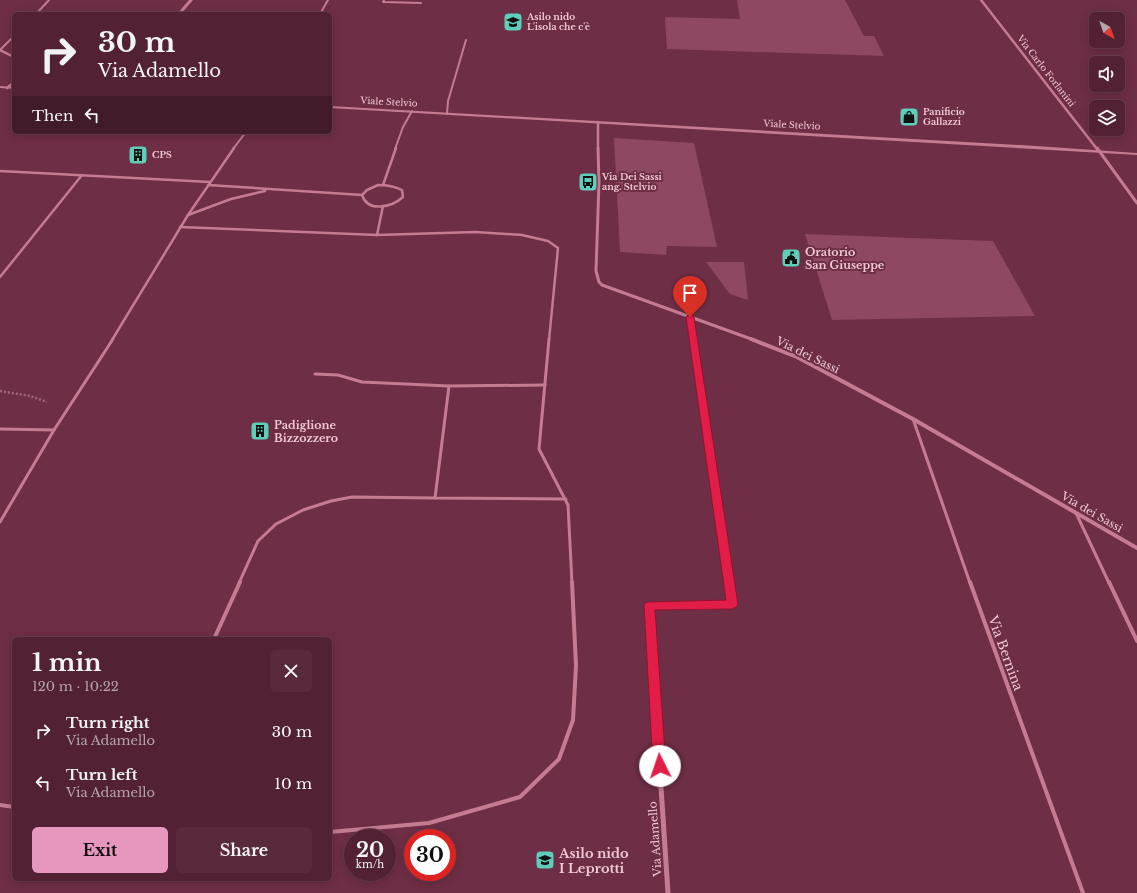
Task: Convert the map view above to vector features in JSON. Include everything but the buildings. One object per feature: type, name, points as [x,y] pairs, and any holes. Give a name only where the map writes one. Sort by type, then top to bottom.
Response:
[{"type":"street","points":[[181,12],[190,0]]},
{"type":"street","name":"Via Carlo Forlanini","points":[[981,0],[1099,151],[1137,203]]},
{"type":"street","points":[[0,50],[12,56]]},
{"type":"street","points":[[8,88],[12,84]]},
{"type":"street","points":[[0,87],[12,88]]},
{"type":"street","name":"Viale Stelvio","points":[[332,107],[1137,154]]},
{"type":"street","name":"Via dei Sassi","points":[[598,122],[599,182],[596,271],[599,282],[606,287],[763,343],[797,357],[913,419],[1137,548]]},
{"type":"street","name":"Via Adamello","points":[[668,893],[649,606],[732,604],[690,317]]},
{"type":"lane","points":[[38,12],[49,0]]},
{"type":"lane","points":[[321,12],[328,0]]},
{"type":"lane","points":[[384,0],[383,2],[421,3]]},
{"type":"lane","points":[[0,50],[12,38]]},
{"type":"lane","points":[[447,114],[448,101],[466,40]]},
{"type":"lane","points":[[383,185],[403,127],[412,111]]},
{"type":"lane","points":[[0,522],[54,430],[131,310],[188,215],[245,134]]},
{"type":"lane","points":[[0,171],[210,182]]},
{"type":"lane","points":[[0,277],[82,175]]},
{"type":"lane","points":[[208,186],[362,195],[372,187],[383,185],[398,187],[403,193],[403,196],[396,203],[383,206],[365,203],[362,200],[362,195]]},
{"type":"lane","points":[[188,215],[231,199],[269,190]]},
{"type":"lane","points":[[377,235],[383,206]]},
{"type":"lane","points":[[180,228],[377,235],[475,232],[522,235],[548,241],[558,248],[539,449],[568,505],[576,666],[573,720],[559,759],[520,797],[429,823],[332,832]]},
{"type":"lane","points":[[315,374],[338,375],[362,382],[449,386],[545,386]]},
{"type":"lane","points":[[435,498],[449,386]]},
{"type":"lane","name":"Via Bernina","points":[[913,419],[979,609],[1083,893]]},
{"type":"lane","points":[[0,429],[54,430]]},
{"type":"lane","points":[[215,637],[258,541],[276,524],[303,510],[331,501],[352,497],[566,499]]},
{"type":"lane","points":[[1076,513],[1137,641]]},
{"type":"lane","points":[[0,805],[12,807]]},
{"type":"path","points":[[0,390],[15,394],[38,396],[64,414]]},
{"type":"shaded area","points":[[737,0],[845,0],[864,36],[874,36],[884,56],[667,49],[665,17],[740,19]]},
{"type":"shaded area","points":[[614,138],[694,143],[717,247],[667,246],[666,255],[620,252]]},
{"type":"shaded area","points":[[805,234],[993,241],[1035,316],[832,320]]},
{"type":"shaded area","points":[[706,262],[744,262],[748,300],[730,294]]},
{"type":"place","name":"Asilo nido L'isola che c'è","points":[[513,22]]},
{"type":"place","name":"Panificio Gallazzi","points":[[909,117]]},
{"type":"place","name":"CPS","points":[[138,155]]},
{"type":"place","name":"Via Dei Sassi ang. Stelvio","points":[[588,182]]},
{"type":"place","name":"Oratorio San Giuseppe","points":[[791,258]]},
{"type":"place","name":"Padiglione Bizzozzero","points":[[260,431]]},
{"type":"place","name":"Asilo nido I Leprotti","points":[[545,860]]},
{"type":"route","points":[[660,766],[649,606],[732,604],[690,317]]}]
